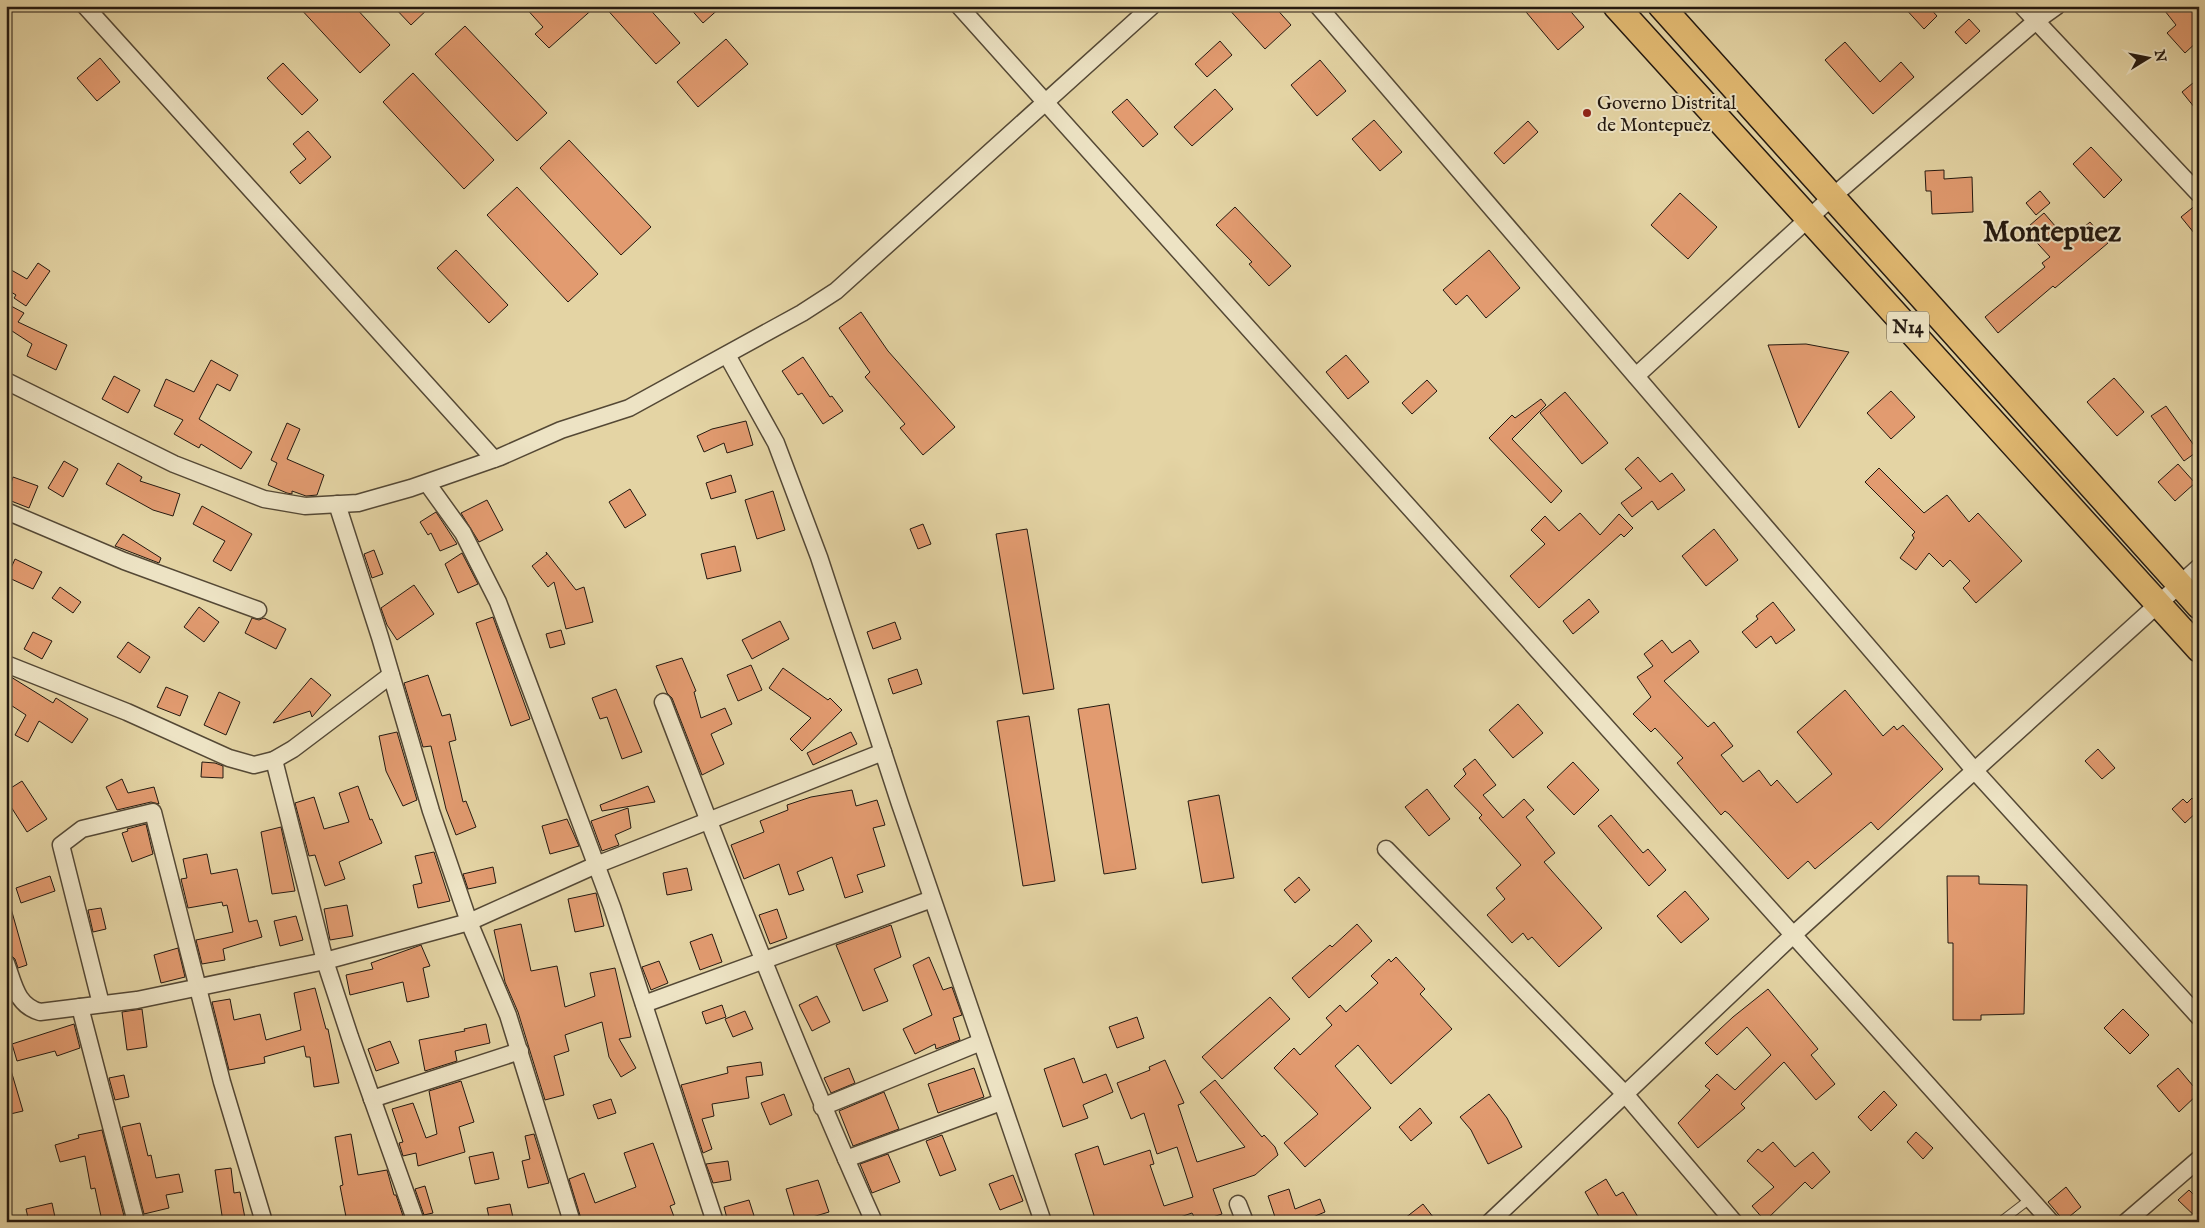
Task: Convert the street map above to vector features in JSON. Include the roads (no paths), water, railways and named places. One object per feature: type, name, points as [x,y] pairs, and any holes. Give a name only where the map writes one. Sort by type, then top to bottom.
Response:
[{"type":"main road","name":"N14","points":[[1616,6],[2009,437],[2199,649]]},
{"type":"main road","name":"N14","points":[[1668,14],[2199,606]]},
{"type":"main road","points":[[1652,46],[1668,14]]},
{"type":"main road","points":[[2009,437],[2030,418]]},
{"type":"street","points":[[85,6],[494,459]]},
{"type":"street","points":[[959,6],[2050,1222]]},
{"type":"street","points":[[6,381],[174,464],[264,499],[304,506],[358,503],[427,483],[494,459],[561,430],[629,408],[802,313],[836,292],[1152,6]]},
{"type":"street","points":[[1318,6],[1975,771],[2199,1017]]},
{"type":"street","points":[[2022,6],[2199,194]]},
{"type":"street","points":[[1636,376],[1832,197],[2036,21],[2057,6]]},
{"type":"street","points":[[727,355],[776,443],[819,557],[932,899],[1043,1222]]},
{"type":"street","points":[[427,483],[463,533],[498,602],[596,865],[644,1004],[715,1222]]},
{"type":"street","points":[[337,504],[432,811],[469,922],[508,1015],[572,1222]]},
{"type":"street","points":[[6,511],[124,561],[258,610]]},
{"type":"street","points":[[1490,1222],[1792,936],[2199,567]]},
{"type":"street","points":[[6,664],[126,712],[229,758],[254,765],[274,760],[293,749],[391,675]]},
{"type":"street","points":[[663,702],[762,960],[822,1107],[874,1222]]},
{"type":"street","points":[[6,963],[19,998],[28,1008],[40,1012],[137,1000],[325,961],[469,922],[596,865],[883,752]]},
{"type":"street","points":[[274,760],[325,961],[416,1222]]},
{"type":"street","points":[[101,1004],[61,845],[82,829],[153,812],[222,1082],[264,1222]]},
{"type":"street","points":[[1386,849],[1625,1094],[1734,1222]]},
{"type":"street","points":[[644,1004],[932,899]]},
{"type":"street","points":[[80,1007],[136,1222]]},
{"type":"street","points":[[822,1107],[981,1042]]},
{"type":"street","points":[[372,1099],[520,1051]]},
{"type":"street","points":[[846,1159],[1001,1102]]},
{"type":"street","points":[[2126,1222],[2199,1159]]},
{"type":"street","points":[[1238,1204],[1245,1222]]},
{"type":"lane","points":[[2000,1222],[2030,1199]]},
{"type":"place","name":"Governo Distrital de Montepuez","points":[[1587,113]]},
{"type":"district","name":"Montepuez","points":[[2052,231]]}]
